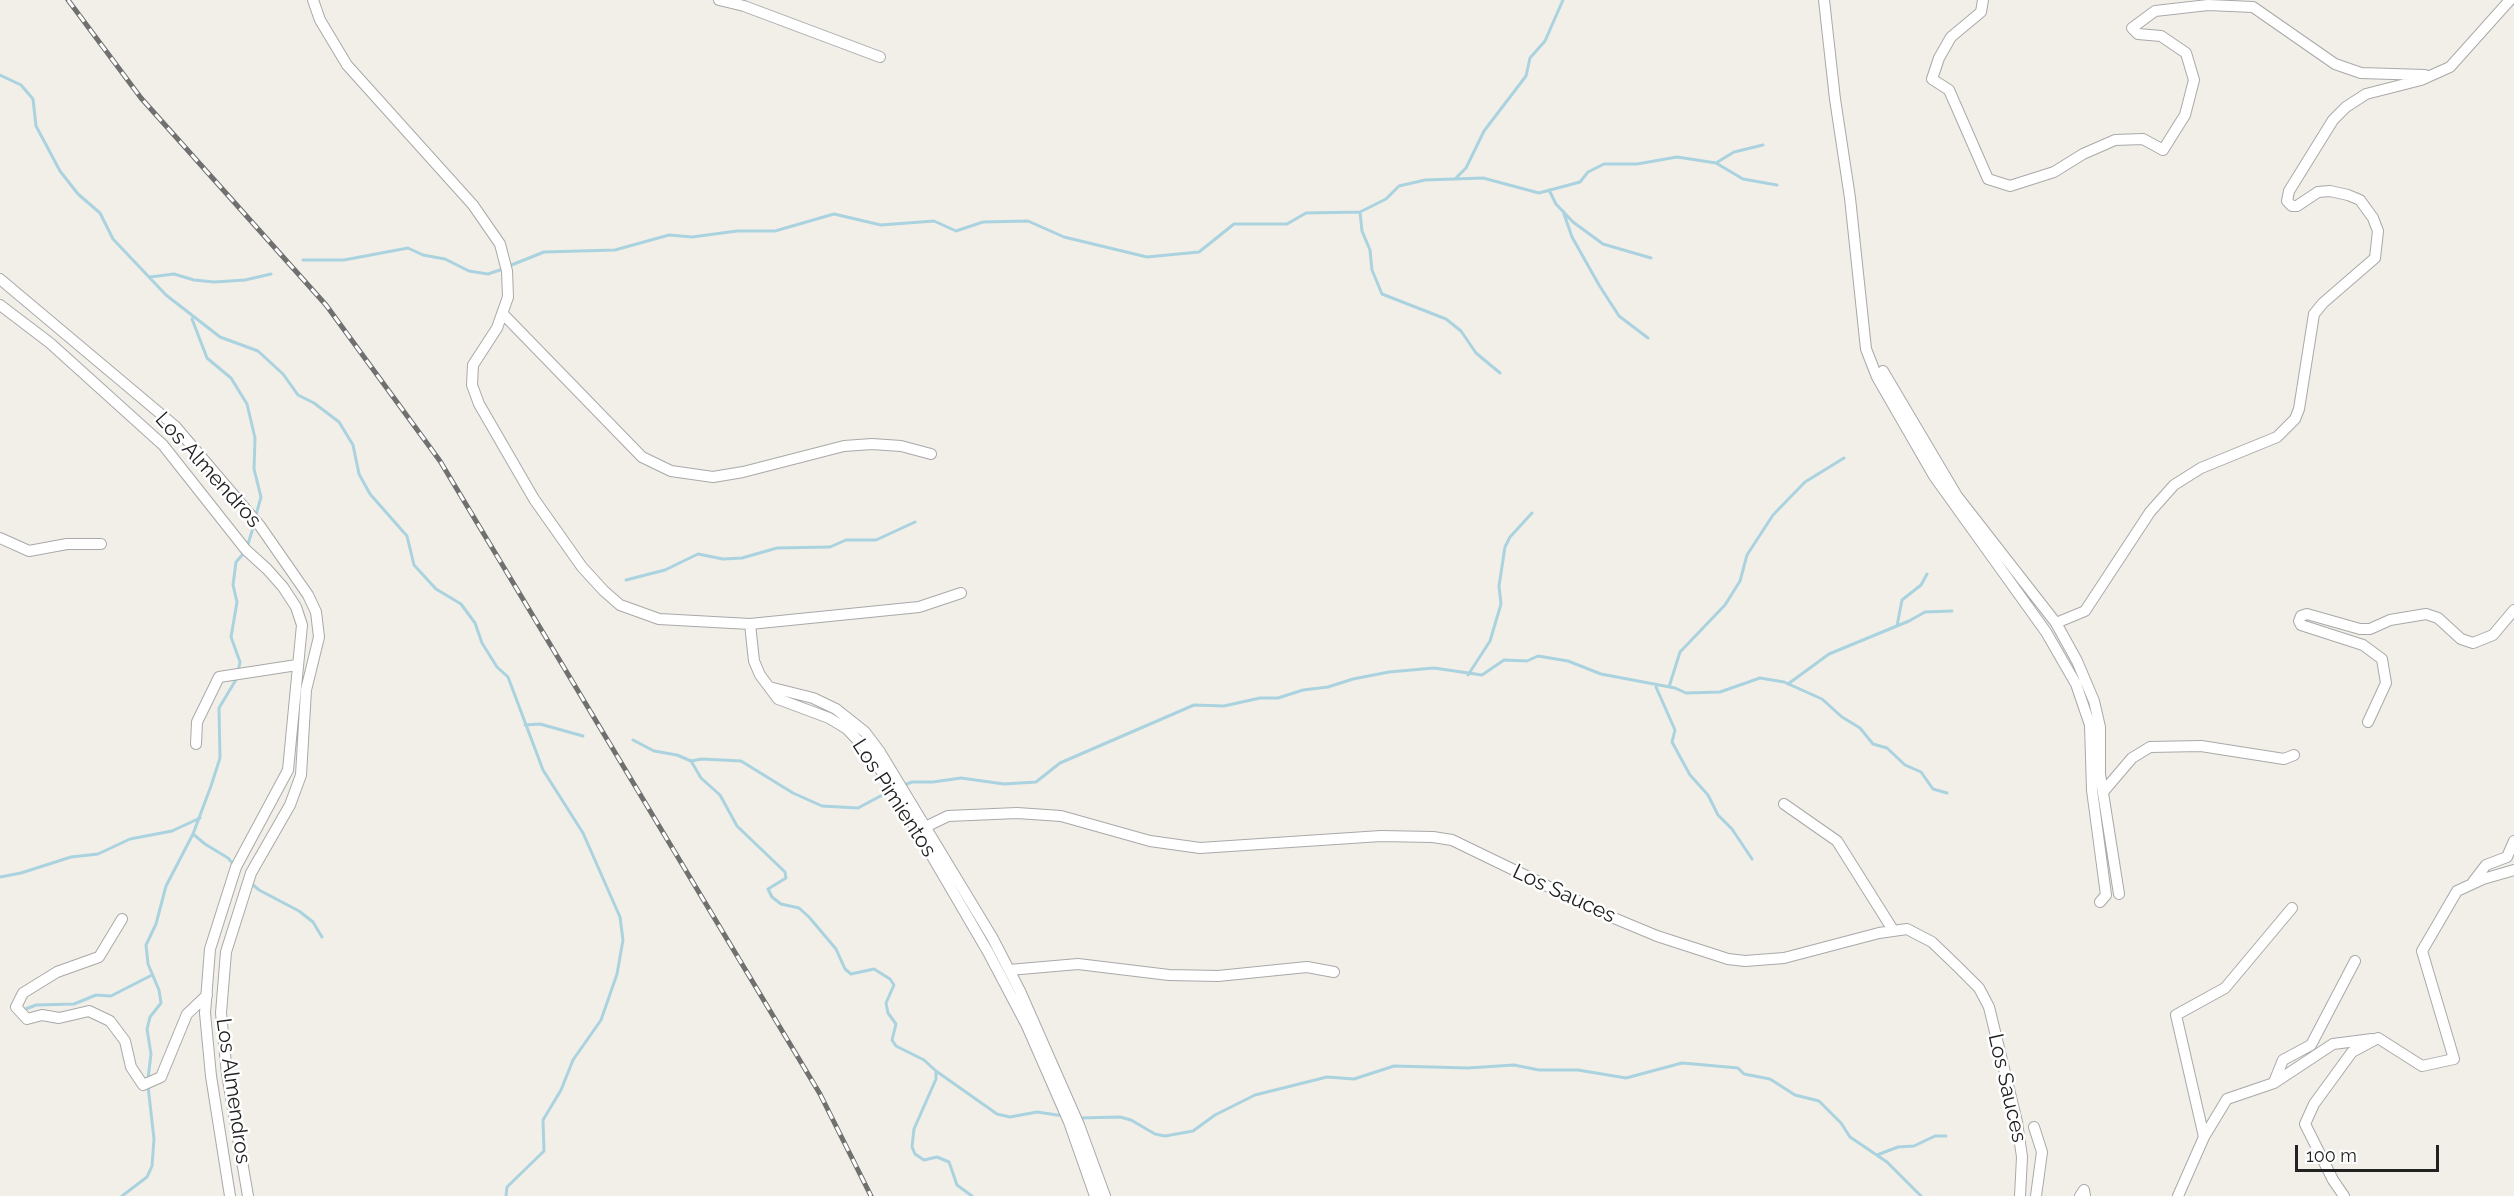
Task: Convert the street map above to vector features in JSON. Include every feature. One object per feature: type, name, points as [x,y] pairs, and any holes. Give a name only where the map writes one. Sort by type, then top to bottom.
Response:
[{"type":"street","points":[[312,0],[320,20],[347,65],[490,226],[500,244],[507,271],[508,297],[503,315],[473,365],[472,385],[479,404],[534,499],[582,567],[620,605],[659,619],[750,624],[919,607],[961,593]]},
{"type":"street","points":[[719,0],[744,6],[880,57]]},
{"type":"street","points":[[1824,0],[1834,99],[1850,198],[1866,349],[1877,377],[1934,476],[2046,632],[2076,684],[2090,725],[2092,790],[2106,895],[2100,902]]},
{"type":"street","points":[[1983,0],[1981,12],[1951,37],[1939,58],[1932,79],[1949,90],[1988,179],[2010,186],[2054,172],[2083,154],[2115,140],[2143,139],[2163,150],[2186,115],[2194,80],[2186,53],[2161,36],[2138,34],[2132,28],[2155,10],[2208,5],[2253,7],[2335,64],[2361,73],[2434,75]]},
{"type":"street","points":[[2056,623],[2085,611],[2092,604],[2150,513],[2174,485],[2201,468],[2277,437],[2295,419],[2299,409],[2314,314],[2323,303],[2375,258],[2378,231],[2360,200],[2330,191],[2318,192],[2297,206],[2292,206],[2287,201],[2289,190],[2333,120],[2355,99],[2434,75],[2450,67],[2510,0]]},
{"type":"street","name":"Los Almendros","points":[[0,279],[175,426],[260,526],[308,595],[318,620],[318,644],[306,690],[301,775],[290,805],[251,873],[226,951],[221,1013],[227,1074],[248,1196]]},
{"type":"street","name":"Los Almendros","points":[[0,305],[50,343],[163,445],[246,550],[267,568],[296,606],[302,626],[288,770],[236,867],[210,949],[205,1013],[230,1196]]},
{"type":"street","points":[[503,315],[642,457],[671,471],[713,477],[743,472],[844,446],[872,444],[901,446],[931,454]]},
{"type":"street","points":[[1882,371],[1957,496],[2056,623],[2077,661],[2094,701],[2100,726],[2103,792],[2119,894]]},
{"type":"street","points":[[0,538],[29,551],[67,544],[101,544]]},
{"type":"street","points":[[2368,722],[2386,683],[2382,659],[2363,645],[2301,625],[2299,621],[2301,616],[2307,614],[2360,629],[2370,629],[2390,620],[2426,614],[2438,618],[2461,639],[2473,643],[2493,635],[2514,610]]},
{"type":"street","name":"Los Pimientos","points":[[750,624],[754,661],[769,687],[819,701],[856,724],[880,752],[1028,1026],[1070,1122],[1095,1196]]},
{"type":"street","points":[[300,647],[318,644]]},
{"type":"street","points":[[196,744],[197,722],[215,681],[219,677],[297,665]]},
{"type":"street","points":[[2103,792],[2132,758],[2150,747],[2201,746],[2284,759],[2295,755]]},
{"type":"street","points":[[1784,804],[1837,841],[1893,930]]},
{"type":"street","name":"Los Sauces","points":[[922,829],[948,816],[1017,813],[1061,816],[1098,824],[1150,841],[1200,848],[1381,836],[1433,837],[1452,840],[1598,911],[1657,936],[1728,959],[1745,962],[1784,958],[1893,930],[1907,929],[1932,942],[1984,996],[2017,1122],[2022,1156],[2020,1196]]},
{"type":"street","name":"Los Pimientos","points":[[922,829],[1009,970],[1080,1125],[1106,1196]]},
{"type":"street","points":[[2471,885],[2486,865],[2506,857],[2514,841]]},
{"type":"street","points":[[2178,1196],[2204,1137],[2227,1099],[2274,1083],[2333,1044],[2379,1038],[2422,1066],[2454,1059],[2422,951],[2457,891],[2514,870]]},
{"type":"street","points":[[2204,1137],[2176,1015],[2225,988],[2292,908]]},
{"type":"street","points":[[122,919],[99,957],[57,972],[23,993],[16,1007],[27,1019],[42,1015],[59,1018],[89,1011],[110,1021],[125,1041],[131,1067],[143,1085],[161,1077],[187,1014],[207,995]]},
{"type":"street","points":[[2274,1083],[2283,1060],[2311,1045],[2355,961]]},
{"type":"street","points":[[1009,970],[1078,964],[1169,975],[1218,976],[1307,968],[1334,972]]},
{"type":"street","points":[[2344,1196],[2332,1180],[2305,1124],[2314,1104],[2352,1052],[2379,1038]]},
{"type":"street","points":[[2034,1127],[2042,1152],[2036,1196]]},
{"type":"waterway","points":[[1456,178],[1466,168],[1484,131],[1526,76],[1530,58],[1545,41],[1563,0]]},
{"type":"waterway","points":[[0,75],[21,85],[33,99],[36,126],[60,171],[78,194],[100,213],[113,239],[166,295],[220,337],[258,351],[283,374],[298,395],[314,403],[339,422],[353,445],[359,474],[370,494],[407,536],[414,565],[436,589],[461,604],[475,623],[482,643],[497,667],[508,677],[543,770],[583,833],[620,917],[623,940],[617,974],[601,1020],[573,1060],[561,1090],[543,1120],[544,1151],[507,1187],[506,1196]]},
{"type":"waterway","points":[[1716,163],[1734,152],[1763,145]]},
{"type":"waterway","points":[[509,266],[544,252],[615,250],[669,235],[692,237],[737,231],[775,231],[834,214],[881,225],[934,221],[956,231],[983,222],[1028,221],[1064,237],[1147,257],[1199,252],[1234,224],[1287,224],[1306,213],[1360,212],[1386,199],[1399,186],[1425,180],[1483,178],[1539,193],[1580,182],[1588,172],[1604,164],[1637,164],[1677,157],[1716,163],[1743,179],[1777,185]]},
{"type":"waterway","points":[[1549,190],[1556,204],[1573,222],[1603,244],[1651,258]]},
{"type":"waterway","points":[[1563,211],[1572,237],[1619,316],[1648,338]]},
{"type":"waterway","points":[[1360,212],[1362,231],[1370,250],[1372,270],[1382,294],[1446,319],[1461,331],[1476,353],[1500,373]]},
{"type":"waterway","points":[[303,260],[344,260],[408,248],[423,255],[445,259],[469,271],[488,274],[503,269]]},
{"type":"waterway","points":[[150,277],[174,274],[194,280],[214,282],[245,280],[271,274]]},
{"type":"waterway","points":[[192,319],[207,358],[231,378],[247,404],[255,438],[254,469],[261,497],[256,515]]},
{"type":"waterway","points":[[1669,687],[1680,652],[1725,605],[1740,581],[1747,555],[1773,515],[1805,482],[1844,458]]},
{"type":"waterway","points":[[1468,675],[1490,641],[1501,604],[1499,586],[1505,547],[1510,537],[1532,513]]},
{"type":"waterway","points":[[626,580],[665,570],[698,554],[723,559],[742,558],[777,548],[830,547],[846,540],[876,540],[915,522]]},
{"type":"waterway","points":[[247,547],[254,525]]},
{"type":"waterway","points":[[238,672],[240,662],[231,637],[237,602],[233,585],[236,562],[244,553]]},
{"type":"waterway","points":[[1897,626],[1902,600],[1921,585],[1927,574]]},
{"type":"waterway","points":[[1788,684],[1829,654],[1909,621],[1925,612],[1952,611]]},
{"type":"waterway","points":[[904,785],[912,782],[961,778],[1004,784],[1036,782],[1060,763],[1194,705],[1224,706],[1260,698],[1278,698],[1303,690],[1328,687],[1389,672],[1434,668],[1482,675],[1504,660],[1527,661],[1538,656],[1568,661],[1601,674],[1675,688],[1686,693],[1720,692],[1760,678],[1784,682],[1822,699],[1842,717],[1860,728],[1873,744],[1887,748],[1905,765],[1921,772],[1933,789],[1947,793]]},
{"type":"waterway","points":[[148,1079],[151,1054],[147,1029],[150,1017],[161,1003],[159,990],[148,964],[146,945],[156,924],[166,886],[193,834],[211,786],[220,758],[219,708],[237,678]]},
{"type":"waterway","points":[[1656,687],[1675,730],[1672,742],[1690,775],[1708,795],[1718,815],[1732,829],[1752,859]]},
{"type":"waterway","points":[[525,725],[540,724],[583,736]]},
{"type":"waterway","points":[[633,740],[654,751],[677,755],[691,761],[701,778],[720,795],[737,826],[785,872],[786,878],[768,889],[772,897],[781,904],[799,908],[809,917],[836,949],[845,969],[851,974],[874,969],[890,979],[894,985],[886,1003],[888,1013],[896,1024],[892,1040],[896,1046],[924,1060],[936,1071],[936,1079],[914,1129],[912,1147],[915,1154],[924,1160],[937,1157],[949,1162],[957,1185],[972,1196]]},
{"type":"waterway","points":[[691,761],[702,759],[741,761],[793,793],[822,806],[858,808],[890,791]]},
{"type":"waterway","points":[[0,877],[21,873],[71,857],[98,854],[130,839],[172,831],[200,818]]},
{"type":"waterway","points":[[193,834],[228,858],[234,865]]},
{"type":"waterway","points":[[251,883],[259,890],[299,911],[313,922],[322,937]]},
{"type":"waterway","points":[[23,1010],[36,1005],[74,1004],[96,995],[111,996],[152,975]]},
{"type":"waterway","points":[[1079,1118],[1120,1117],[1131,1120],[1155,1134],[1165,1136],[1193,1131],[1215,1115],[1255,1095],[1327,1077],[1354,1079],[1394,1066],[1468,1068],[1514,1065],[1539,1070],[1578,1070],[1626,1078],[1682,1063],[1738,1068],[1744,1074],[1770,1079],[1795,1095],[1819,1101],[1841,1123],[1850,1137],[1887,1162],[1921,1196]]},
{"type":"waterway","points":[[936,1071],[997,1114],[1010,1117],[1037,1112],[1064,1116]]},
{"type":"waterway","points":[[122,1196],[147,1177],[152,1166],[154,1139],[148,1086]]},
{"type":"waterway","points":[[1877,1155],[1898,1147],[1914,1146],[1935,1136],[1946,1136]]},
{"type":"railway","points":[[68,0],[141,98],[326,305],[440,461],[820,1094],[871,1196]]}]
